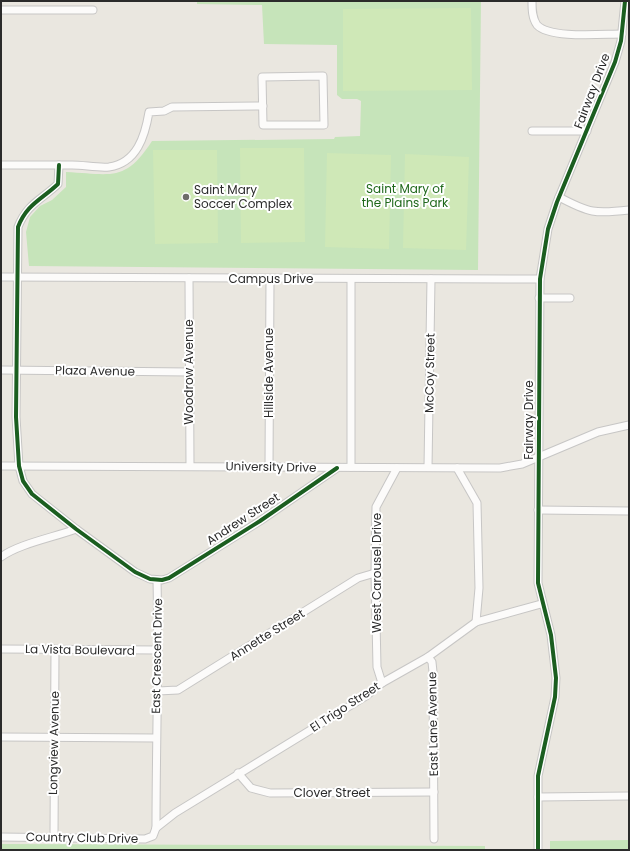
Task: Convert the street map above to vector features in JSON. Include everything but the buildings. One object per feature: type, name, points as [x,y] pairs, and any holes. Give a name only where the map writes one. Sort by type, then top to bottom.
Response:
[{"type":"street","points":[[532,1],[532,13],[535,22],[538,27],[549,32],[622,34]]},
{"type":"street","name":"Fairway Drive","points":[[538,850],[538,776],[555,697],[556,678],[550,635],[541,604],[538,583],[540,279],[548,228],[559,197],[615,62],[622,34],[625,1]]},
{"type":"street","points":[[1,10],[93,10]]},
{"type":"street","points":[[262,76],[323,76],[324,125],[263,125],[263,106],[262,76]]},
{"type":"street","points":[[1,165],[109,167],[126,160],[137,150],[146,132],[149,112],[164,111],[172,107],[263,106]]},
{"type":"street","name":"Fairway Drive","points":[[532,131],[587,131]]},
{"type":"street","points":[[58,165],[58,184],[35,201],[24,214],[18,227],[16,417],[18,466],[23,481],[32,494],[76,530],[134,572],[150,579],[157,580]]},
{"type":"street","points":[[559,197],[586,211],[606,213],[629,210]]},
{"type":"street","name":"Campus Drive","points":[[1,277],[540,279]]},
{"type":"street","name":"Woodrow Avenue","points":[[189,278],[188,372],[190,466]]},
{"type":"street","name":"Hillside Avenue","points":[[269,467],[270,279]]},
{"type":"street","points":[[351,279],[351,467]]},
{"type":"street","name":"McCoy Street","points":[[428,467],[432,279]]},
{"type":"street","points":[[539,298],[570,298]]},
{"type":"street","name":"Plaza Avenue","points":[[1,370],[188,372]]},
{"type":"street","name":"University Drive","points":[[1,466],[500,468],[522,464],[598,432],[629,425]]},
{"type":"street","name":"Andrew Street","points":[[157,580],[169,578],[260,521],[337,468]]},
{"type":"street","name":"West Carousel Drive","points":[[382,683],[377,667],[375,573],[376,507],[397,468]]},
{"type":"street","points":[[457,468],[477,503],[479,588],[476,622]]},
{"type":"street","points":[[538,510],[629,511]]},
{"type":"street","points":[[1,557],[22,546],[76,530]]},
{"type":"street","name":"Annette Street","points":[[158,692],[178,690],[358,578],[375,573]]},
{"type":"street","name":"East Crescent Drive","points":[[156,828],[156,738],[158,692],[157,580]]},
{"type":"street","name":"El Trigo Street","points":[[156,828],[175,812],[366,696],[382,683],[428,657],[476,622],[541,604]]},
{"type":"street","name":"La Vista Boulevard","points":[[1,649],[158,650]]},
{"type":"street","name":"Longview Avenue","points":[[54,837],[55,650]]},
{"type":"street","name":"East Lane Avenue","points":[[428,657],[432,662],[433,672],[434,839]]},
{"type":"street","points":[[1,737],[156,738]]},
{"type":"street","name":"Clover Street","points":[[238,773],[251,788],[270,793],[434,792]]},
{"type":"street","points":[[538,796],[629,796]]},
{"type":"street","name":"Country Club Drive","points":[[1,837],[145,839],[153,836],[156,828]]},
{"type":"green space","name":"Saint Mary of the Plains Park","points":[[197,1],[481,1],[478,270],[29,266],[26,232],[30,217],[40,206],[52,200],[66,187],[66,172],[106,174],[125,170],[134,164],[152,141],[334,139],[335,137],[360,136],[361,101],[357,99],[342,99],[337,95],[337,45],[264,44],[262,5],[197,4]]},
{"type":"green space","points":[[471,8],[472,90],[343,91],[343,9]]},
{"type":"green space","name":"Saint Mary Soccer Complex","points":[[240,148],[304,148],[305,242],[241,243]]},
{"type":"green space","name":"Saint Mary Soccer Complex","points":[[153,150],[217,150],[218,243],[155,244]]},
{"type":"green space","name":"Saint Mary Soccer Complex","points":[[327,153],[391,155],[389,249],[325,247]]},
{"type":"green space","points":[[405,154],[469,157],[466,250],[403,248]]},
{"type":"green space","points":[[629,840],[629,850],[550,850],[550,841]]},
{"type":"green space","points":[[1,844],[485,846],[485,850],[1,850]]},
{"type":"cycle path","points":[[538,850],[538,776],[555,697],[556,678],[551,635],[538,583],[540,279],[548,229],[557,202],[615,62],[621,41],[625,1]]},
{"type":"cycle path","points":[[59,165],[58,184],[30,208],[18,227],[16,417],[19,466],[23,481],[32,494],[76,529],[135,572],[150,579],[162,580],[169,578],[260,521],[337,468]]},
{"type":"place","name":"Saint Mary Soccer Complex","points":[[186,197]]}]
